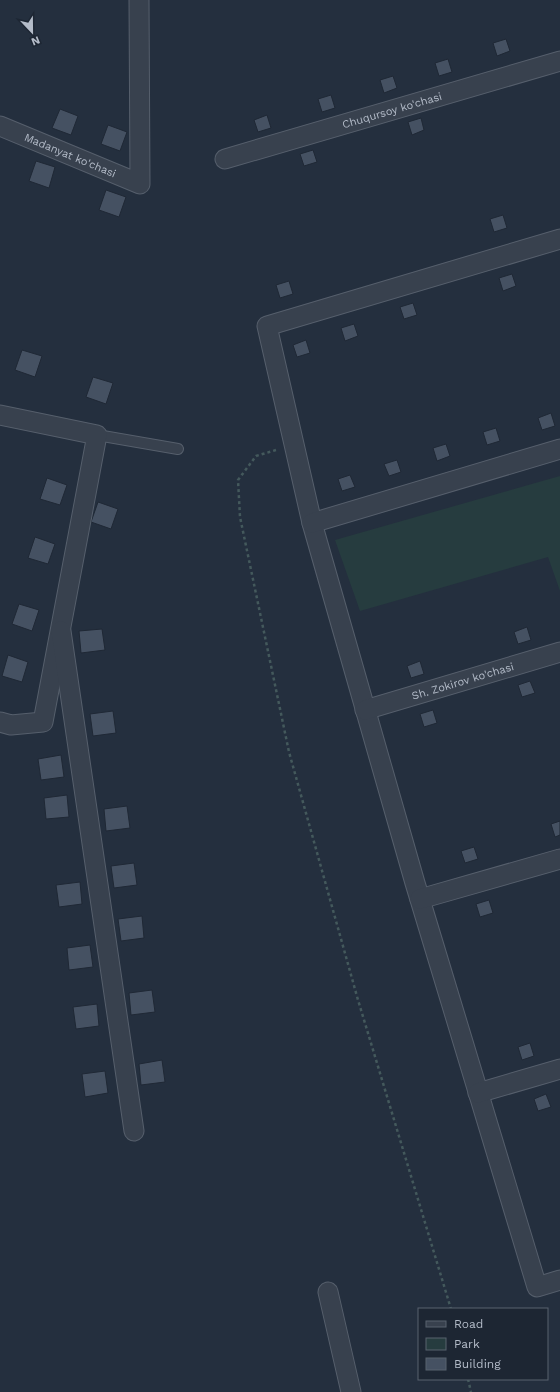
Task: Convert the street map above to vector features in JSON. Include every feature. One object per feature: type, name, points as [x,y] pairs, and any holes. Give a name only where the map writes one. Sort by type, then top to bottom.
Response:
[{"type":"street","name":"Madanyat ko'chasi","points":[[0,126],[140,184],[139,0]]},
{"type":"street","name":"Chuqursoy ko'chasi","points":[[225,159],[560,61]]},
{"type":"street","points":[[560,239],[267,326],[312,523],[420,899],[537,1287],[560,1280]]},
{"type":"street","points":[[0,415],[97,435],[43,722],[11,725],[0,722]]},
{"type":"street","points":[[312,523],[560,449]]},
{"type":"street","points":[[61,631],[134,1131]]},
{"type":"street","name":"Sh. Zokirov ko'chasi","points":[[365,710],[560,652]]},
{"type":"street","points":[[420,899],[560,859]]},
{"type":"street","points":[[478,1093],[560,1068]]},
{"type":"street","points":[[328,1292],[351,1392]]},
{"type":"lane","points":[[97,435],[178,449]]},
{"type":"path","points":[[294,445],[256,456],[238,480],[240,517],[289,752],[360,1008],[450,1308]]},
{"type":"path","points":[[468,1380],[471,1392]]},
{"type":"green space","points":[[560,476],[560,591],[548,557],[360,611],[335,540]]},
{"type":"building","points":[[506,39],[510,51],[497,56],[493,43]]},
{"type":"building","points":[[448,59],[452,72],[439,76],[435,63]]},
{"type":"building","points":[[393,76],[397,88],[384,93],[380,80]]},
{"type":"building","points":[[331,95],[335,108],[322,112],[318,99]]},
{"type":"building","points":[[60,109],[78,116],[71,135],[52,128]]},
{"type":"building","points":[[267,115],[271,128],[258,132],[254,120]]},
{"type":"building","points":[[421,118],[424,130],[412,135],[408,122]]},
{"type":"building","points":[[108,125],[127,132],[120,151],[101,144]]},
{"type":"building","points":[[313,150],[317,162],[304,166],[300,154]]},
{"type":"building","points":[[36,161],[55,167],[49,188],[29,181]]},
{"type":"building","points":[[106,190],[126,197],[119,217],[99,210]]},
{"type":"building","points":[[503,215],[507,228],[494,232],[490,219]]},
{"type":"building","points":[[512,274],[516,286],[503,291],[499,278]]},
{"type":"building","points":[[289,281],[293,294],[280,298],[276,285]]},
{"type":"building","points":[[413,303],[417,315],[404,319],[400,307]]},
{"type":"building","points":[[354,324],[358,336],[345,341],[341,328]]},
{"type":"building","points":[[306,340],[310,353],[297,357],[293,345]]},
{"type":"building","points":[[22,350],[42,356],[35,377],[15,370]]},
{"type":"building","points":[[93,377],[113,383],[106,404],[86,397]]},
{"type":"building","points":[[551,413],[555,426],[542,430],[538,418]]},
{"type":"building","points":[[496,428],[500,441],[487,445],[483,432]]},
{"type":"building","points":[[446,444],[450,456],[437,461],[433,448]]},
{"type":"building","points":[[397,460],[401,472],[389,476],[384,464]]},
{"type":"building","points":[[350,475],[355,487],[342,491],[338,479]]},
{"type":"building","points":[[47,478],[67,485],[60,505],[40,499]]},
{"type":"building","points":[[98,502],[118,509],[111,529],[91,522]]},
{"type":"building","points":[[35,537],[55,544],[48,564],[28,558]]},
{"type":"building","points":[[19,604],[39,610],[32,631],[12,624]]},
{"type":"building","points":[[527,627],[531,640],[518,644],[514,632]]},
{"type":"building","points":[[102,629],[105,650],[81,653],[79,631]]},
{"type":"building","points":[[8,655],[28,662],[22,682],[2,676]]},
{"type":"building","points":[[420,661],[424,674],[411,678],[407,666]]},
{"type":"building","points":[[530,681],[535,693],[522,697],[518,685]]},
{"type":"building","points":[[433,710],[437,723],[424,727],[420,714]]},
{"type":"building","points":[[113,711],[116,733],[93,736],[90,714]]},
{"type":"building","points":[[61,755],[64,777],[41,780],[38,759]]},
{"type":"building","points":[[67,795],[69,817],[46,819],[44,798]]},
{"type":"building","points":[[127,806],[130,828],[106,831],[104,809]]},
{"type":"building","points":[[560,821],[560,835],[555,837],[551,824]]},
{"type":"building","points":[[474,847],[478,859],[465,863],[461,851]]},
{"type":"building","points":[[134,863],[137,885],[114,888],[111,866]]},
{"type":"building","points":[[80,882],[82,904],[59,907],[56,885]]},
{"type":"building","points":[[489,900],[493,913],[480,917],[476,904]]},
{"type":"building","points":[[142,916],[144,938],[121,941],[118,919]]},
{"type":"building","points":[[90,945],[93,967],[69,970],[67,948]]},
{"type":"building","points":[[152,990],[155,1012],[131,1015],[129,993]]},
{"type":"building","points":[[97,1004],[99,1026],[76,1029],[73,1007]]},
{"type":"building","points":[[530,1043],[534,1056],[522,1060],[518,1047]]},
{"type":"building","points":[[162,1060],[165,1082],[141,1085],[139,1064]]},
{"type":"building","points":[[105,1071],[108,1093],[85,1097],[82,1074]]},
{"type":"building","points":[[546,1094],[551,1107],[538,1111],[534,1099]]}]
